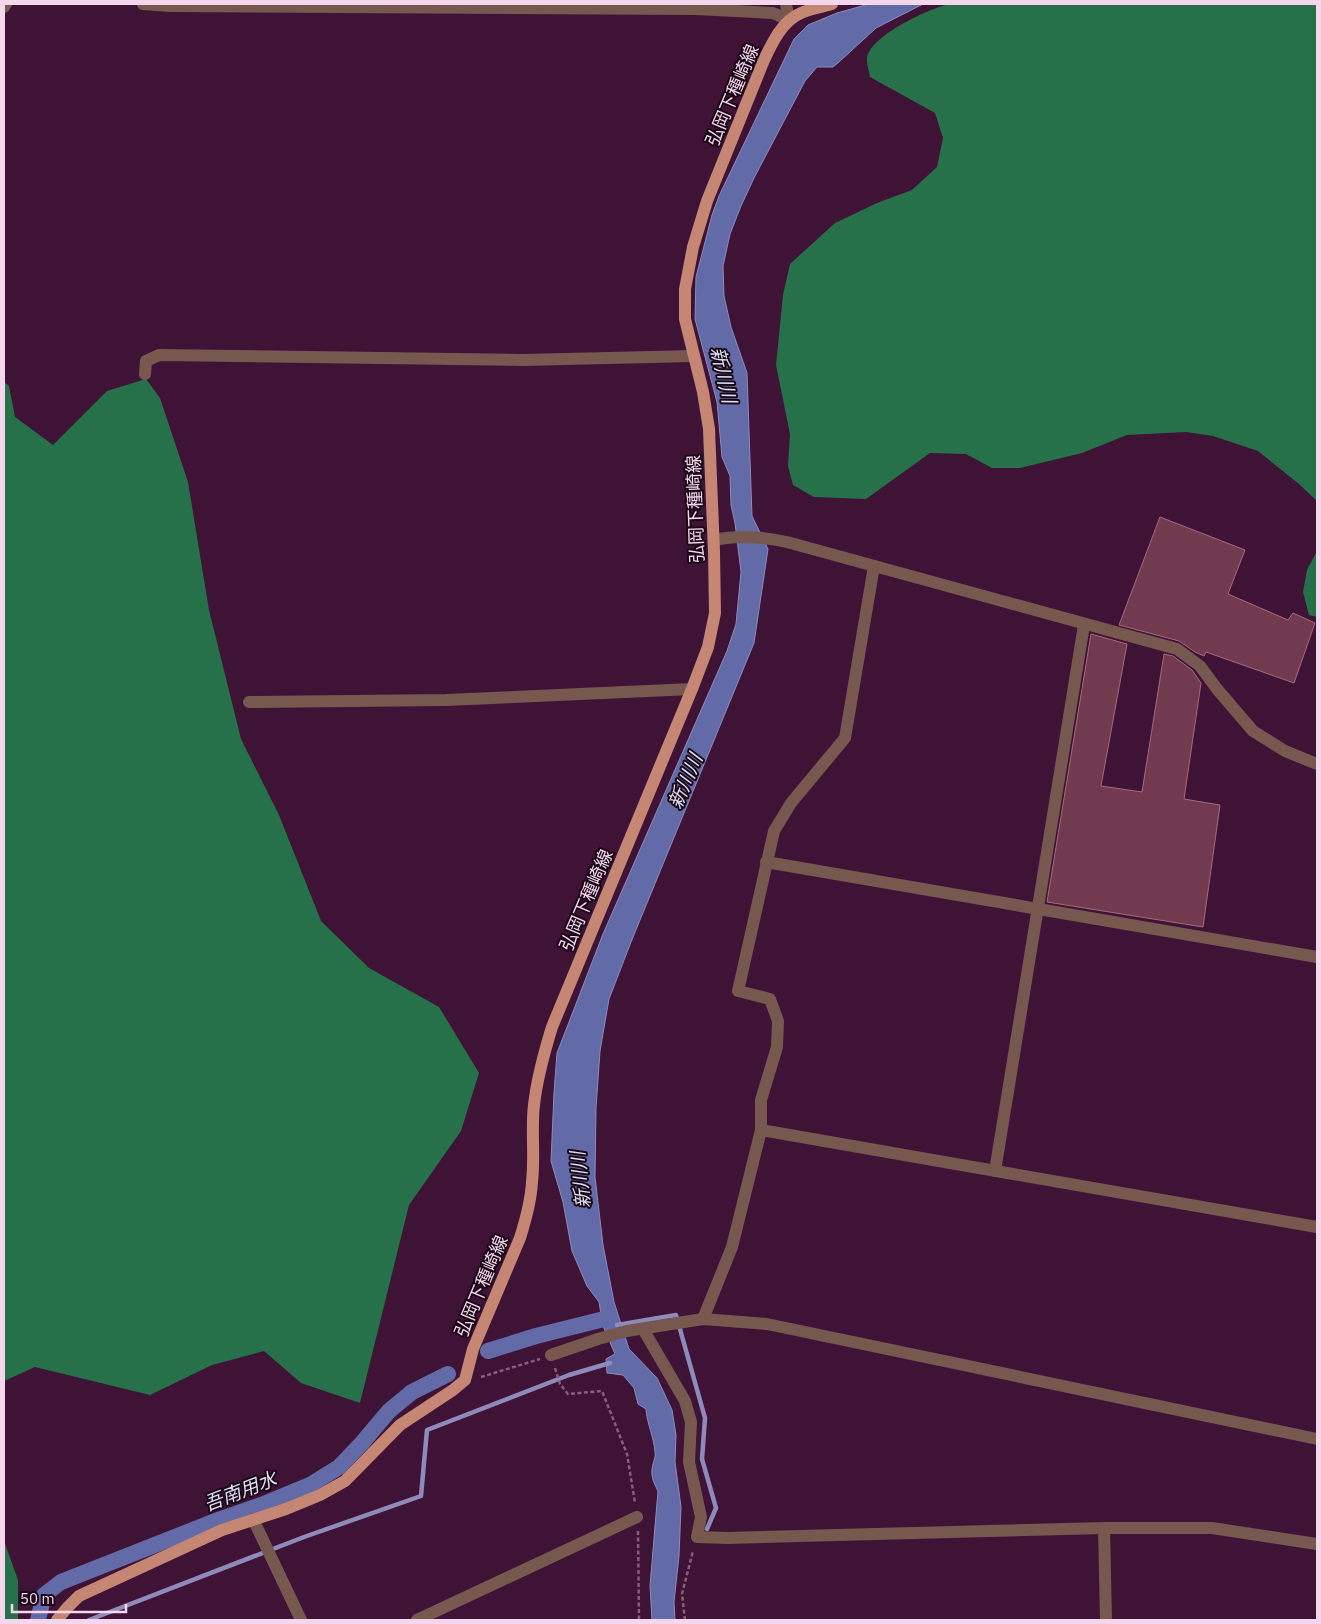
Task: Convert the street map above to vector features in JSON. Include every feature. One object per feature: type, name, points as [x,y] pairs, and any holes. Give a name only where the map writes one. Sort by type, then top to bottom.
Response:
[{"type":"main road","name":"弘岡下種崎線","points":[[465,1380],[473,1349],[520,1238],[526,1219],[532,1182],[534,1107],[538,1075],[547,1042],[692,689],[708,647],[715,613],[719,539],[710,429],[685,319],[685,289],[693,247],[707,201],[773,41],[789,20],[800,13],[832,4]]},
{"type":"main road","points":[[57,1620],[79,1596],[214,1533],[286,1509],[320,1495],[345,1480],[400,1425],[465,1380]]},
{"type":"street","points":[[143,4],[170,6],[696,9],[773,13],[789,20]]},
{"type":"street","points":[[786,4],[789,20]]},
{"type":"street","points":[[145,374],[146,361],[159,355],[523,360],[693,356]]},
{"type":"street","points":[[719,539],[772,539],[1177,650],[1200,666],[1253,731],[1285,752],[1317,764]]},
{"type":"street","points":[[703,1319],[732,1247],[761,1130],[761,1100],[777,1047],[778,1021],[770,999],[738,992],[766,862],[774,831],[791,803],[845,738],[874,566]]},
{"type":"street","points":[[995,1171],[1084,625]]},
{"type":"street","points":[[249,702],[446,700],[692,689]]},
{"type":"street","points":[[766,862],[1317,957]]},
{"type":"street","points":[[761,1130],[1317,1227]]},
{"type":"street","points":[[551,1355],[627,1331],[703,1319],[767,1324],[1317,1439]]},
{"type":"street","points":[[643,1329],[685,1401],[691,1422],[688,1462],[701,1517],[697,1537],[728,1538],[1104,1528],[1212,1528],[1317,1544]]},
{"type":"street","points":[[417,1620],[637,1517]]},
{"type":"street","points":[[253,1519],[301,1620]]},
{"type":"street","points":[[1104,1528],[1106,1620]]},
{"type":"path","points":[[465,1380],[498,1373],[551,1355]]},
{"type":"path","points":[[560,1384],[568,1394],[602,1391],[627,1454],[637,1517],[639,1620]]},
{"type":"path","points":[[685,1620],[682,1594],[697,1537]]},
{"type":"green space","points":[[949,4],[1317,4],[1317,501],[1258,451],[1213,436],[1186,432],[1127,435],[1082,453],[1020,468],[992,468],[966,454],[930,453],[866,499],[814,497],[793,485],[788,466],[790,434],[776,365],[783,295],[790,264],[835,223],[877,203],[912,190],[937,167],[943,138],[935,113],[870,77],[867,59],[873,46],[892,30],[917,16]]},
{"type":"green space","points":[[146,379],[160,398],[188,482],[209,610],[241,739],[279,815],[321,921],[369,968],[439,1007],[479,1073],[461,1131],[409,1205],[360,1403],[301,1383],[264,1351],[212,1365],[150,1395],[35,1367],[4,1381],[4,382],[9,386],[15,417],[53,445],[107,391]]},
{"type":"green space","points":[[1317,551],[1317,617],[1309,615],[1303,592],[1307,570]]},
{"type":"green space","points":[[4,1541],[18,1580],[18,1620],[4,1620]]},
{"type":"water","name":"新川川","points":[[869,4],[923,4],[876,28],[833,67],[817,67],[805,81],[754,178],[730,234],[723,266],[724,296],[731,327],[747,373],[752,516],[768,549],[754,643],[609,999],[600,1051],[596,1108],[595,1177],[603,1245],[614,1302],[629,1349],[657,1378],[672,1410],[676,1435],[675,1462],[681,1507],[679,1556],[674,1602],[675,1620],[652,1620],[650,1586],[658,1491],[652,1475],[655,1455],[654,1446],[646,1409],[638,1404],[634,1388],[623,1375],[607,1373],[606,1359],[615,1354],[603,1326],[599,1302],[587,1286],[572,1251],[563,1202],[551,1161],[557,1053],[603,934],[727,651],[736,624],[741,572],[731,505],[730,476],[722,457],[717,402],[695,319],[696,277],[712,215],[719,196],[794,39],[808,25],[837,13]]},
{"type":"building","points":[[1160,517],[1245,550],[1228,594],[1288,620],[1293,613],[1315,623],[1294,683],[1206,652],[1204,656],[1179,641],[1119,625]]},
{"type":"building","points":[[1091,634],[1127,644],[1101,786],[1142,792],[1164,654],[1173,656],[1192,670],[1201,683],[1184,799],[1220,805],[1203,927],[1047,902]]},
{"type":"waterway","points":[[617,1325],[676,1315],[705,1418],[702,1459],[716,1508],[707,1529]]},
{"type":"waterway","name":"吾南用水","points":[[488,1351],[536,1336],[608,1318]]},
{"type":"waterway","points":[[89,1620],[304,1537],[421,1496],[427,1430],[569,1375],[610,1363]]},
{"type":"waterway","name":"吾南用水","points":[[38,1620],[44,1595],[61,1582],[310,1485],[339,1467],[389,1411],[412,1392],[448,1374]]}]
